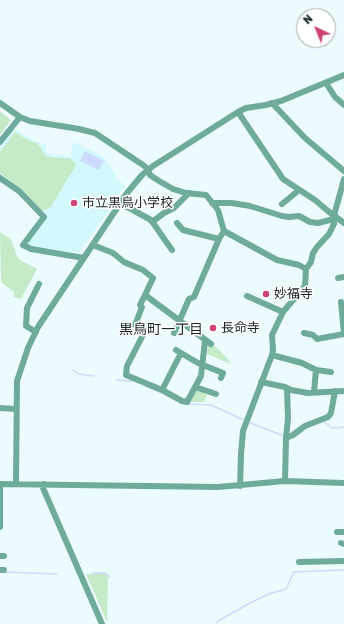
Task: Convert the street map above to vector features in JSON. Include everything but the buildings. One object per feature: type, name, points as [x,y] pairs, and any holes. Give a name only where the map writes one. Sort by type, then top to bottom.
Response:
[{"type":"street","points":[[16,484],[17,381],[28,348],[36,332],[127,193],[148,169],[238,112],[246,108],[272,103],[344,75]]},
{"type":"street","points":[[326,82],[344,106]]},
{"type":"street","points":[[0,103],[20,117],[38,123],[95,133],[148,169],[150,175],[173,189],[206,195],[218,210],[224,231],[260,249],[277,260],[299,265],[306,269]]},
{"type":"street","points":[[272,103],[305,138],[344,172]]},
{"type":"street","points":[[238,112],[283,179],[315,200],[344,223]]},
{"type":"street","points":[[0,142],[20,117]]},
{"type":"street","points":[[0,178],[19,191],[44,217],[23,245],[31,249],[84,258]]},
{"type":"street","points":[[240,486],[243,431],[272,355],[272,335],[283,312],[305,286],[306,269],[311,262],[313,253],[329,234],[336,217],[335,212],[344,179]]},
{"type":"street","points":[[287,202],[299,190]]},
{"type":"street","points":[[152,222],[174,208],[189,193]]},
{"type":"street","points":[[120,203],[152,222],[161,241],[172,250]]},
{"type":"street","points":[[212,203],[232,203],[250,206],[282,216],[299,216],[310,222],[318,223],[334,220],[336,217]]},
{"type":"street","points":[[177,223],[183,230],[218,239]]},
{"type":"street","points":[[174,333],[189,299],[194,297],[218,239],[224,231]]},
{"type":"street","points":[[93,245],[113,253],[123,264],[143,270],[153,278],[140,305],[142,308],[135,325],[145,331],[127,366],[126,375],[187,402],[201,376],[208,343],[180,320],[161,308],[145,295]]},
{"type":"street","points":[[36,286],[31,305],[27,308],[26,326],[36,332]]},
{"type":"street","points":[[247,296],[283,312]]},
{"type":"street","points":[[304,333],[313,335],[316,339],[344,333],[341,302]]},
{"type":"street","points":[[162,390],[178,352],[198,363],[223,373],[221,378]]},
{"type":"street","points":[[272,355],[302,363],[316,370],[331,372]]},
{"type":"street","points":[[314,392],[316,370]]},
{"type":"street","points":[[261,382],[308,393],[344,391]]},
{"type":"street","points":[[195,387],[211,395]]},
{"type":"street","points":[[285,481],[288,388]]},
{"type":"street","points":[[286,438],[293,435],[304,426],[328,417],[331,413],[335,391]]},
{"type":"street","points":[[0,408],[16,408]]},
{"type":"street","points":[[0,527],[0,484],[218,487],[285,481],[344,483]]},
{"type":"street","points":[[44,484],[43,488],[102,624]]},
{"type":"street","points":[[337,532],[344,532]]},
{"type":"street","points":[[302,560],[324,559],[344,561]]},
{"type":"shaded area","name":"市立黒鳥小学校","points":[[14,129],[37,142],[46,145],[47,153],[71,156],[73,142],[104,157],[116,174],[116,178],[125,186],[79,253],[33,247],[28,245],[28,242],[46,217],[22,190],[0,175],[0,146]]},
{"type":"shaded area","points":[[85,151],[104,161],[99,170],[80,161]]},
{"type":"green space","points":[[0,111],[11,120],[0,135]]},
{"type":"green space","points":[[15,132],[38,144],[46,156],[70,158],[76,165],[50,208],[42,211],[22,190],[0,173],[0,152]]},
{"type":"green space","points":[[0,232],[11,239],[20,260],[37,269],[21,299],[14,297],[14,292],[1,282]]},
{"type":"green space","points":[[213,344],[231,364],[207,354],[208,346]]},
{"type":"green space","points":[[198,390],[206,393],[207,395],[204,402],[190,402],[196,391]]},
{"type":"green space","points":[[106,573],[108,576],[107,622],[86,574]]},
{"type":"waterway","points":[[73,370],[78,374],[94,376]]},
{"type":"waterway","points":[[116,380],[133,381]]},
{"type":"waterway","points":[[145,386],[162,393]]},
{"type":"waterway","points":[[187,404],[211,405],[244,420]]},
{"type":"waterway","points":[[323,421],[332,428],[344,427]]},
{"type":"waterway","points":[[248,422],[284,436]]},
{"type":"waterway","points":[[216,624],[218,621],[250,603],[269,594],[286,589],[294,572],[344,570]]},
{"type":"waterway","points":[[5,572],[57,574]]},
{"type":"waterway","points":[[93,573],[105,573],[110,577]]},
{"type":"place","name":"市立黒鳥小学校","points":[[74,203]]},
{"type":"place","name":"妙福寺","points":[[266,294]]},
{"type":"place","name":"長命寺","points":[[213,328]]},
{"type":"district","name":"黒鳥町一丁目","points":[[161,330]]}]
